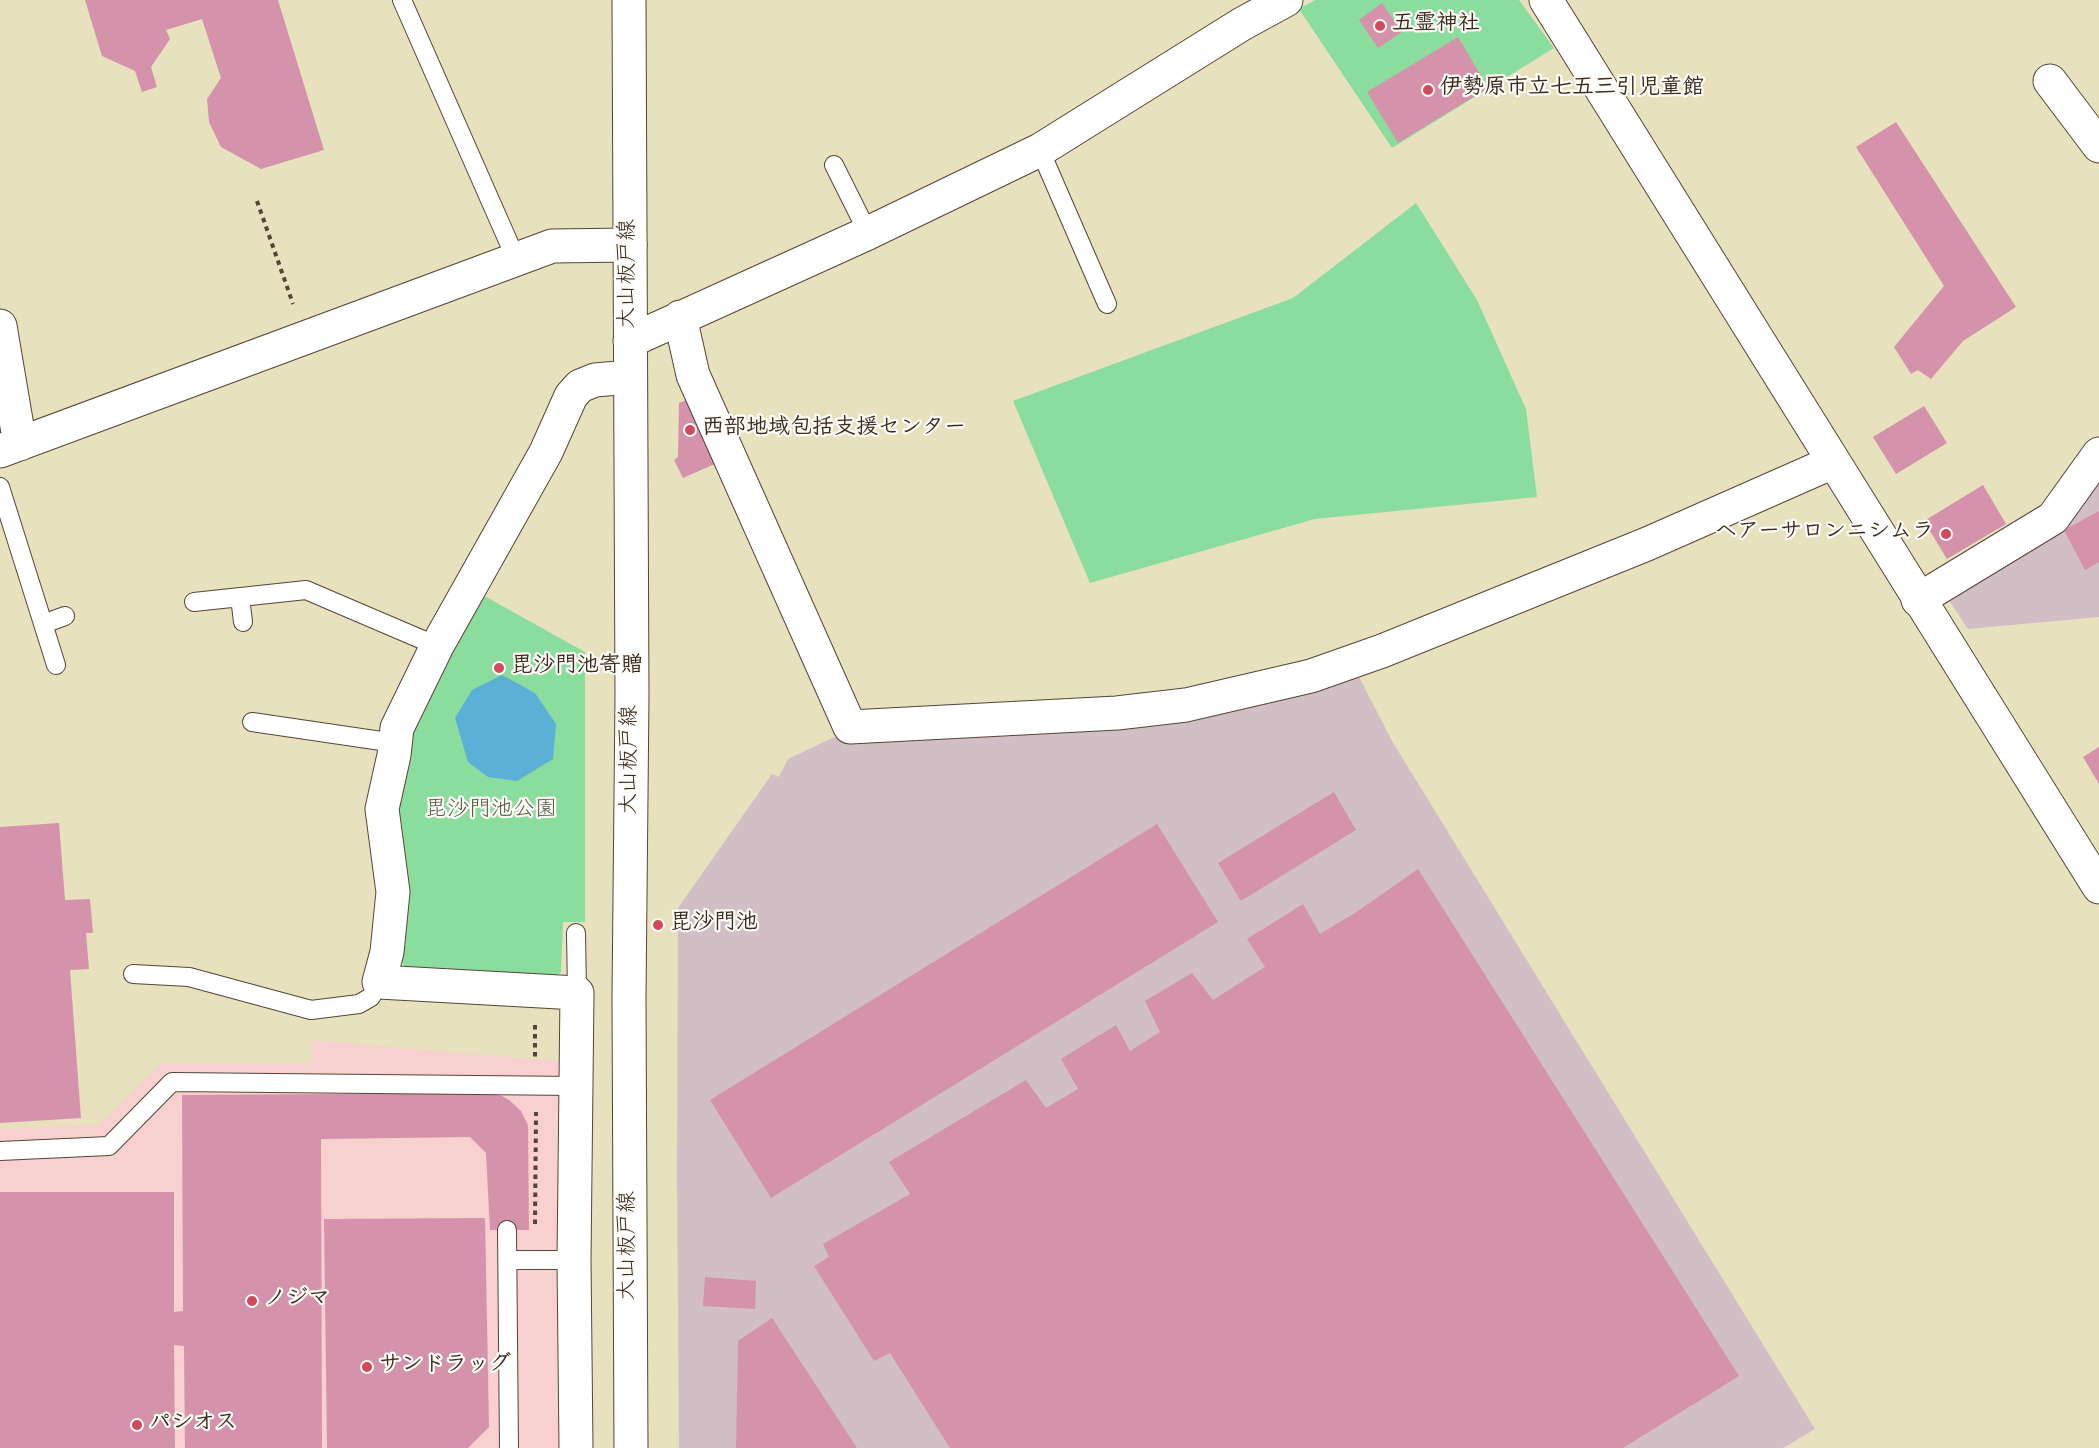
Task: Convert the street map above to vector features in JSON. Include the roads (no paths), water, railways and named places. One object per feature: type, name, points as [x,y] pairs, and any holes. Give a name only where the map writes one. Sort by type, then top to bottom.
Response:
[{"type":"street","name":"大山板戸線","points":[[629,0],[632,695],[629,1009],[631,1448]]},
{"type":"street","points":[[630,340],[868,233],[1040,150],[1242,24],[1286,0]]},
{"type":"street","points":[[1546,0],[2099,887]]},
{"type":"street","points":[[2050,81],[2099,146]]},
{"type":"street","points":[[0,326],[10,447],[552,246],[630,245]]},
{"type":"street","points":[[680,317],[693,375],[850,727],[1117,713],[1186,705],[1311,676],[1382,651],[1647,544],[1833,462]]},
{"type":"street","points":[[576,1448],[574,1260],[577,993],[379,982],[387,952],[393,892],[382,809],[394,755],[397,728],[437,646],[546,452],[571,396],[580,386],[595,380],[630,377]]},
{"type":"street","points":[[1918,600],[2053,518],[2099,454]]},
{"type":"lane","points":[[402,0],[516,259]]},
{"type":"lane","points":[[1040,150],[1107,304]]},
{"type":"lane","points":[[834,165],[868,233]]},
{"type":"lane","points":[[0,487],[56,665]]},
{"type":"lane","points":[[194,602],[306,590],[437,646]]},
{"type":"lane","points":[[240,597],[243,622]]},
{"type":"lane","points":[[43,624],[65,616]]},
{"type":"lane","points":[[252,722],[395,743]]},
{"type":"lane","points":[[576,933],[577,993]]},
{"type":"lane","points":[[133,974],[189,977],[311,1010],[359,1004],[371,997],[379,982]]},
{"type":"lane","points":[[0,1151],[109,1146],[172,1082],[576,1086]]},
{"type":"lane","points":[[507,1230],[509,1448]]},
{"type":"lane","points":[[508,1260],[574,1260]]},
{"type":"water","points":[[502,675],[535,693],[556,724],[553,759],[517,781],[488,777],[468,762],[455,718],[472,690]]},
{"type":"place","name":"五霊神社","points":[[1380,26]]},
{"type":"place","name":"伊勢原市立七五三引児童館","points":[[1428,90]]},
{"type":"place","name":"西部地域包括支援センター","points":[[690,430]]},
{"type":"place","name":"ヘアーサロンニシムラ","points":[[1946,534]]},
{"type":"place","name":"毘沙門池寄贈","points":[[499,668]]},
{"type":"place","name":"毘沙門池","points":[[658,925]]},
{"type":"place","name":"ノジマ","points":[[252,1301]]},
{"type":"place","name":"サンドラッグ","points":[[367,1367]]},
{"type":"place","name":"パシオス","points":[[137,1425]]},
{"type":"park label","name":"毘沙門池公園","points":[[491,812]]}]
